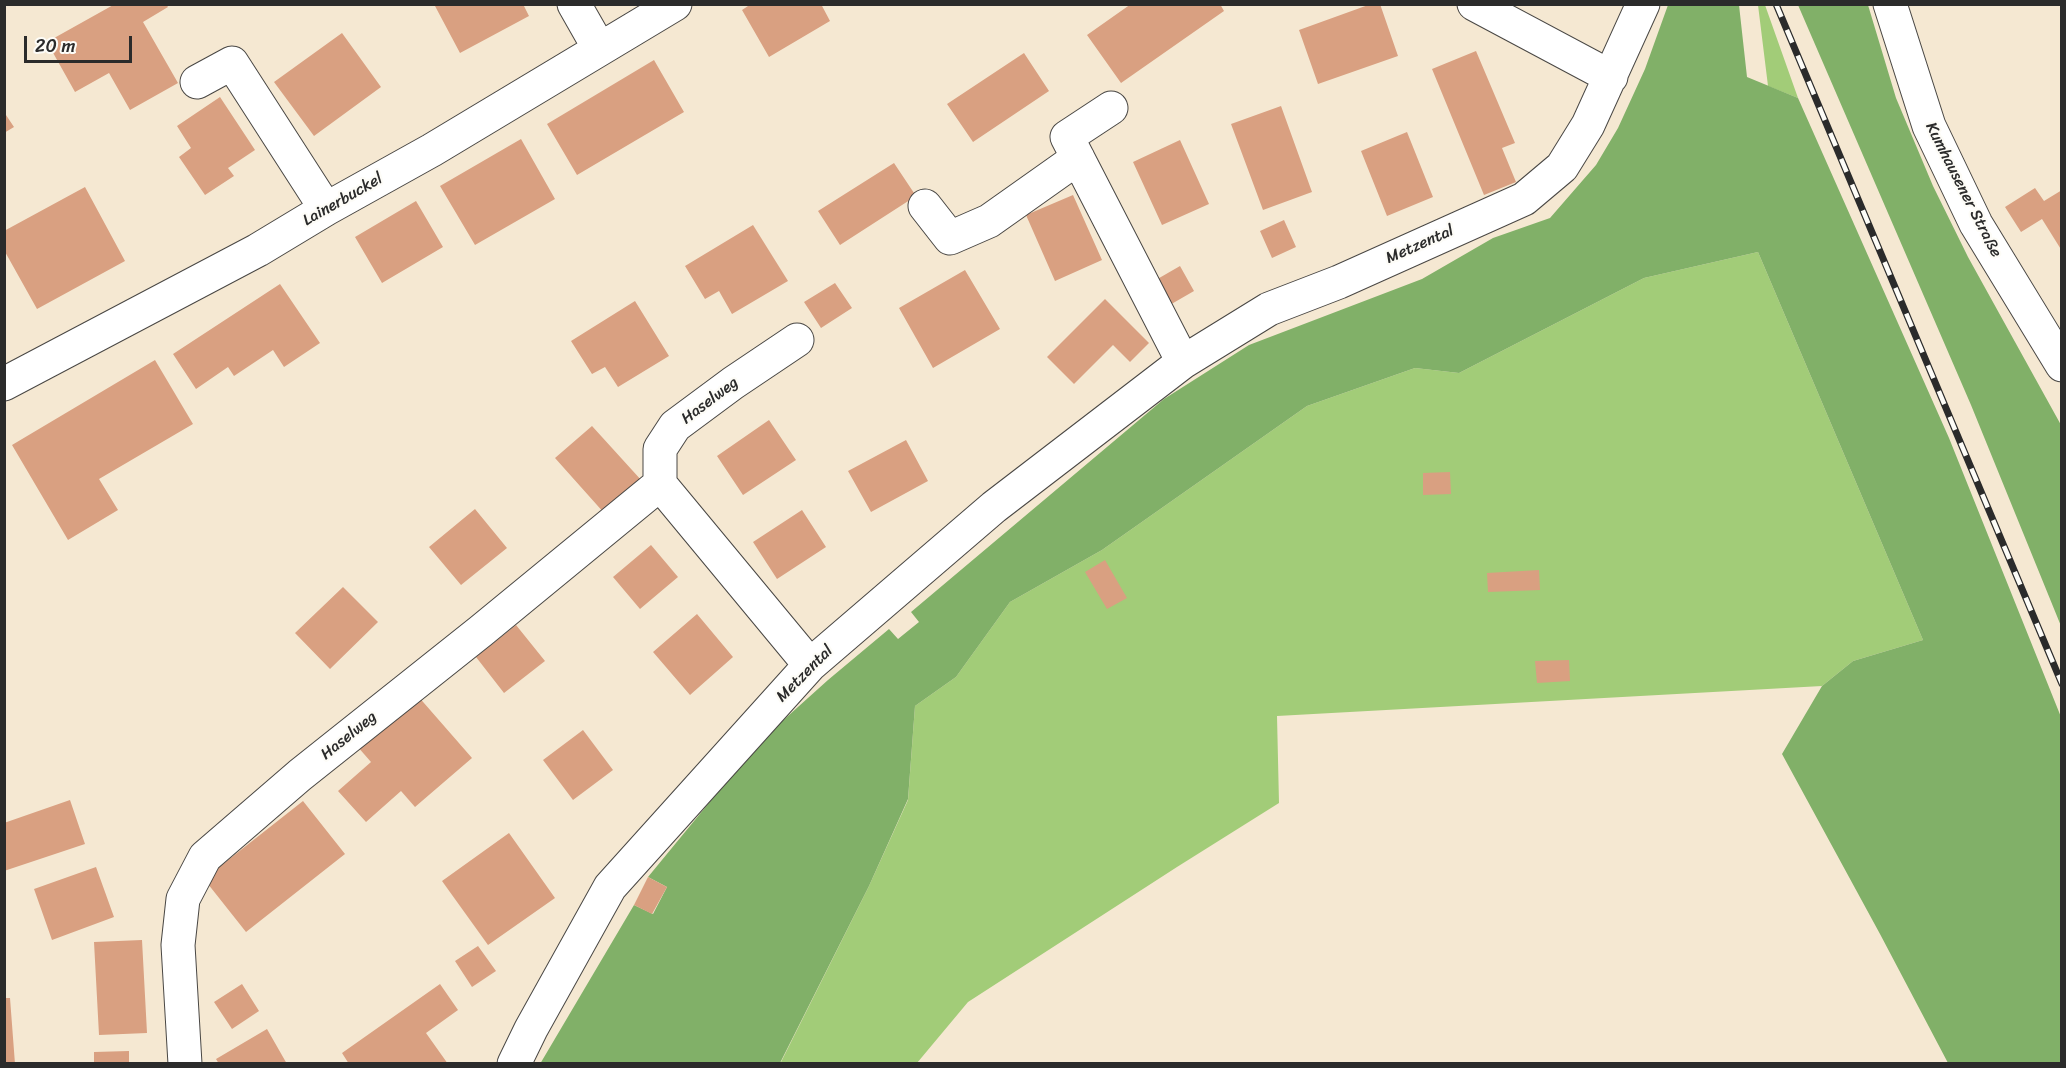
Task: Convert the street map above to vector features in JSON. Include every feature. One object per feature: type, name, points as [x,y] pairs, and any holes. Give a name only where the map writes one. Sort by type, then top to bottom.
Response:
[{"type":"street","points":[[574,4],[599,48]]},
{"type":"street","name":"Lainerbuckel","points":[[4,384],[258,250],[432,150],[675,4]]},
{"type":"street","points":[[1474,4],[1611,77]]},
{"type":"street","name":"Metzental","points":[[514,1064],[610,887],[810,665],[994,507],[1183,363],[1269,309],[1339,282],[1524,199],[1562,167],[1588,125],[1643,4]]},
{"type":"street","name":"Kumhausener Straße","points":[[1890,4],[1929,126],[1976,224],[2061,365]]},
{"type":"street","points":[[197,82],[232,63],[326,209]]},
{"type":"street","points":[[1111,108],[1067,137],[1183,363]]},
{"type":"street","points":[[925,206],[950,238],[989,221],[1078,158]]},
{"type":"street","name":"Haselweg","points":[[185,1064],[178,945],[180,922],[183,899],[205,856],[300,775],[660,484],[660,449],[675,426],[796,340]]},
{"type":"street","points":[[660,484],[810,665]]},
{"type":"green space","points":[[1668,5],[1739,5],[1747,77],[1798,98],[1949,438],[2061,717],[2061,1063],[1948,1063],[1782,754],[1822,686],[1853,661],[1923,640],[1758,252],[1644,278],[1459,373],[1415,368],[1307,406],[1102,550],[1010,602],[956,677],[915,706],[908,799],[869,886],[780,1063],[540,1064],[634,905],[653,914],[667,887],[648,877],[759,742],[889,629],[898,639],[919,622],[911,612],[1164,399],[1249,345],[1422,279],[1493,238],[1550,218],[1596,165],[1618,128],[1645,69]]},
{"type":"green space","points":[[1758,5],[1765,5],[1798,98],[1768,86]]},
{"type":"green space","points":[[1798,5],[1868,5],[1896,98],[1933,186],[1968,257],[2061,425],[2061,626],[1971,405]]},
{"type":"green space","points":[[1758,252],[1923,640],[1853,661],[1822,686],[1277,716],[1279,803],[968,1002],[917,1063],[780,1064],[869,886],[908,800],[915,706],[956,677],[1010,602],[1102,550],[1307,406],[1415,368],[1459,373],[1644,278]]},
{"type":"building","points":[[115,4],[166,4],[168,7],[143,22],[178,83],[130,110],[109,73],[75,92],[47,42]]},
{"type":"building","points":[[438,4],[523,4],[529,16],[460,53],[435,6]]},
{"type":"building","points":[[751,4],[821,4],[830,21],[769,57],[742,10]]},
{"type":"building","points":[[1131,4],[1220,4],[1224,11],[1121,83],[1087,35]]},
{"type":"building","points":[[1371,4],[1380,4],[1398,56],[1318,84],[1299,30]]},
{"type":"building","points":[[342,33],[381,87],[314,136],[274,82]]},
{"type":"building","points":[[1476,51],[1515,143],[1502,148],[1516,182],[1484,195],[1432,69]]},
{"type":"building","points":[[1024,53],[1049,91],[973,142],[947,104]]},
{"type":"building","points":[[654,60],[684,112],[577,175],[547,124]]},
{"type":"building","points":[[220,97],[255,150],[228,168],[234,176],[205,195],[179,157],[191,148],[177,126]]},
{"type":"building","points":[[1281,106],[1312,192],[1263,210],[1231,124]]},
{"type":"building","points":[[4,112],[14,127],[4,133]]},
{"type":"building","points":[[1407,132],[1433,197],[1387,216],[1361,151]]},
{"type":"building","points":[[521,139],[555,199],[475,245],[440,186]]},
{"type":"building","points":[[1180,140],[1209,204],[1162,225],[1133,162]]},
{"type":"building","points":[[894,163],[916,196],[840,245],[818,211]]},
{"type":"building","points":[[85,187],[125,261],[37,309],[4,250],[4,231]]},
{"type":"building","points":[[2035,188],[2044,201],[2062,190],[2062,251],[2042,219],[2021,232],[2005,207]]},
{"type":"building","points":[[1073,195],[1102,260],[1055,281],[1026,215]]},
{"type":"building","points":[[416,201],[443,247],[382,283],[355,237]]},
{"type":"building","points":[[1284,220],[1296,247],[1272,258],[1260,231]]},
{"type":"building","points":[[753,225],[788,281],[732,314],[719,291],[705,299],[685,266]]},
{"type":"building","points":[[1180,266],[1194,291],[1168,306],[1154,281]]},
{"type":"building","points":[[965,270],[1000,329],[933,368],[899,308]]},
{"type":"building","points":[[835,283],[852,308],[821,328],[804,302]]},
{"type":"building","points":[[280,284],[320,343],[284,367],[273,350],[234,376],[228,367],[196,389],[173,354]]},
{"type":"building","points":[[1105,299],[1149,343],[1130,362],[1113,345],[1074,384],[1047,357]]},
{"type":"building","points":[[635,301],[669,356],[618,387],[605,367],[592,374],[571,341]]},
{"type":"building","points":[[155,360],[193,424],[99,479],[118,510],[68,540],[12,445]]},
{"type":"building","points":[[769,420],[796,460],[743,495],[717,456]]},
{"type":"building","points":[[592,426],[642,481],[605,514],[555,458]]},
{"type":"building","points":[[906,440],[928,481],[871,512],[848,471]]},
{"type":"building","points":[[1450,472],[1451,494],[1423,495],[1423,473]]},
{"type":"building","points":[[475,509],[507,548],[461,585],[429,547]]},
{"type":"building","points":[[802,510],[826,547],[777,579],[753,542]]},
{"type":"building","points":[[651,545],[678,577],[640,609],[613,577]]},
{"type":"building","points":[[1105,560],[1127,598],[1107,609],[1085,572]]},
{"type":"building","points":[[1539,570],[1540,590],[1488,592],[1487,573]]},
{"type":"building","points":[[343,587],[378,622],[330,669],[295,633]]},
{"type":"building","points":[[697,614],[733,657],[690,695],[653,652]]},
{"type":"building","points":[[516,625],[545,661],[504,693],[476,657]]},
{"type":"building","points":[[1569,660],[1570,681],[1537,683],[1535,661]]},
{"type":"building","points":[[417,695],[472,758],[415,807],[401,791],[366,822],[338,791],[371,762],[357,746]]},
{"type":"building","points":[[583,730],[613,770],[573,800],[543,760]]},
{"type":"building","points":[[70,800],[85,844],[4,871],[4,823]]},
{"type":"building","points":[[303,801],[345,854],[246,932],[204,879]]},
{"type":"building","points":[[509,833],[555,898],[488,945],[442,881]]},
{"type":"building","points":[[96,867],[114,917],[52,940],[34,889]]},
{"type":"building","points":[[648,877],[667,887],[652,914],[634,905]]},
{"type":"building","points":[[142,940],[147,1033],[99,1035],[94,942]]},
{"type":"building","points":[[478,946],[496,971],[472,987],[455,961]]},
{"type":"building","points":[[242,984],[259,1011],[232,1029],[214,1002]]},
{"type":"building","points":[[440,984],[458,1010],[426,1033],[448,1064],[349,1064],[342,1053]]},
{"type":"building","points":[[4,998],[10,998],[15,1064],[4,1064]]},
{"type":"building","points":[[267,1029],[287,1064],[219,1064],[216,1059]]},
{"type":"building","points":[[129,1051],[129,1064],[94,1064],[94,1052]]},
{"type":"railway","points":[[1776,4],[2062,684]]}]
